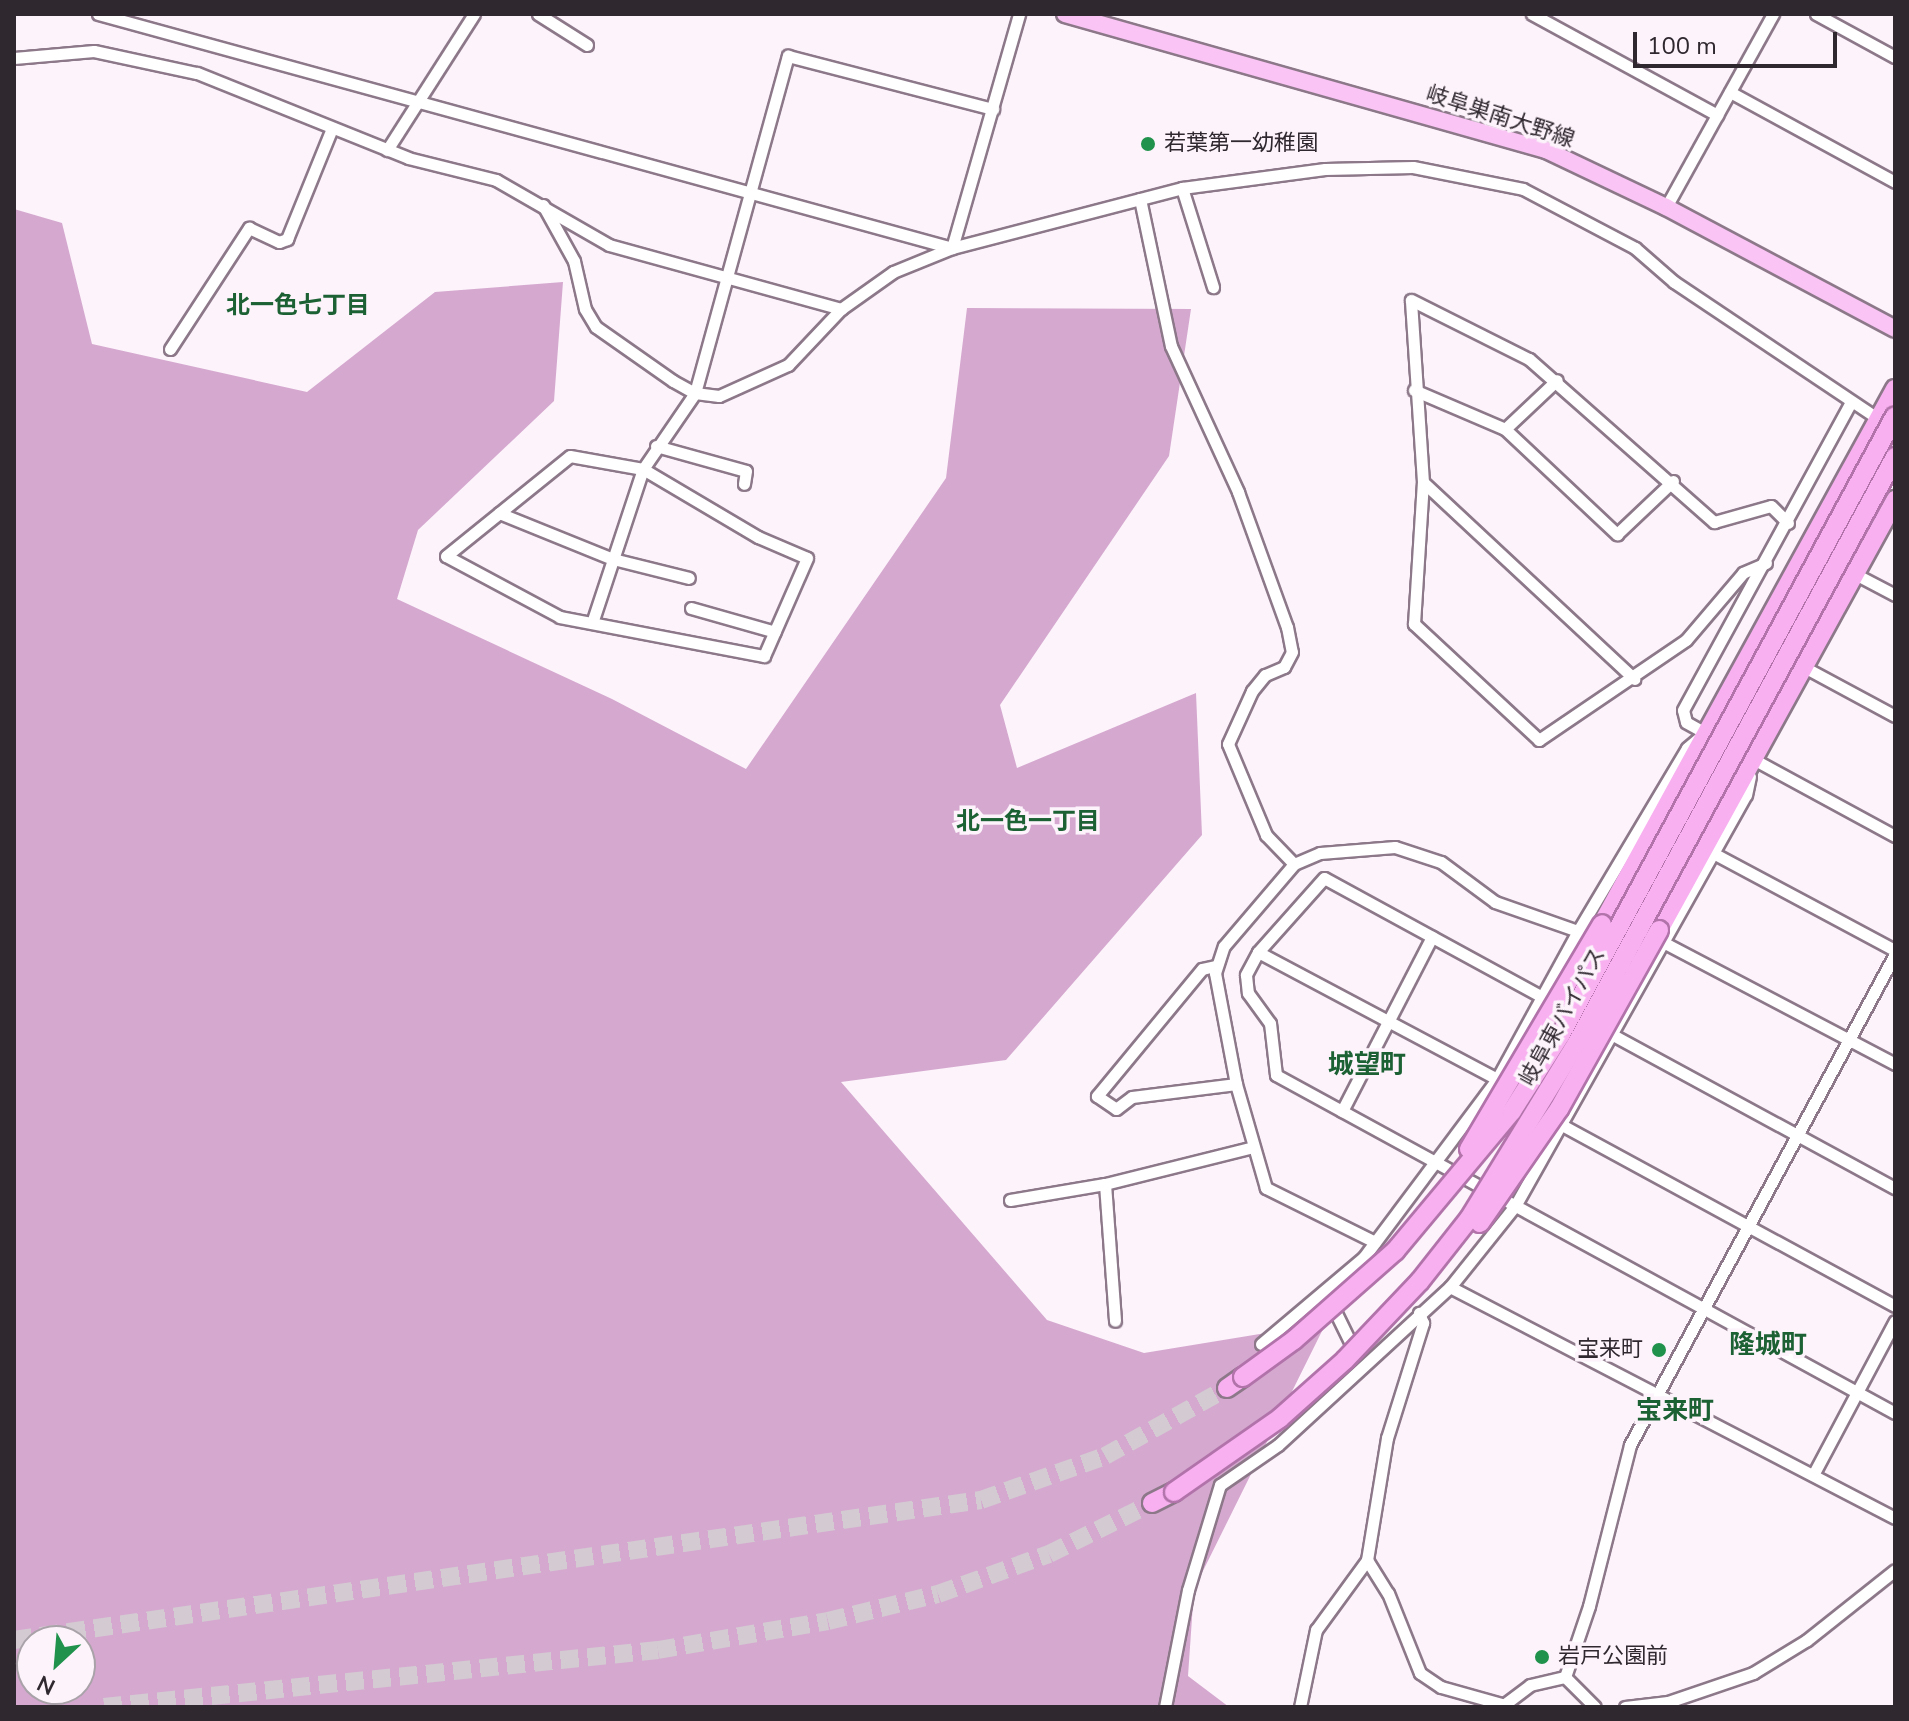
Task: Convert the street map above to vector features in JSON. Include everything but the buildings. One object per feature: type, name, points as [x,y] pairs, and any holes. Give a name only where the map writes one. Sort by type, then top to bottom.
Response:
[{"type":"highway","points":[[1426,1219],[1433,1196],[1482,1131],[1602,924],[1706,733],[1887,418],[1895,389]]},
{"type":"highway","name":"岐阜東バイパス","points":[[1227,1388],[1355,1288],[1426,1219],[1494,1135],[1561,1034],[1887,418]]},
{"type":"highway","name":"岐阜東バイパス","points":[[1152,1503],[1174,1492],[1302,1401],[1420,1281],[1469,1219],[1535,1118],[1895,457]]},
{"type":"highway","points":[[1420,1281],[1437,1277],[1459,1252],[1544,1134],[1662,935],[1895,500]]},
{"type":"main road","name":"岐阜巣南大野線","points":[[1065,14],[1546,150],[1666,207],[1895,329]]},
{"type":"street","points":[[387,150],[474,14]]},
{"type":"street","points":[[538,14],[587,45]]},
{"type":"street","points":[[952,248],[1019,14]]},
{"type":"street","points":[[1532,14],[1717,115]]},
{"type":"street","points":[[1666,207],[1773,14]]},
{"type":"street","points":[[1816,14],[1895,57]]},
{"type":"street","points":[[104,15],[952,248]]},
{"type":"street","points":[[14,58],[58,51],[116,54],[208,77],[387,150],[496,180],[609,245],[841,309]]},
{"type":"street","points":[[592,623],[643,469],[695,393],[788,56],[993,109]]},
{"type":"street","points":[[1730,92],[1895,182]]},
{"type":"street","points":[[170,349],[249,228],[283,243],[287,239],[332,128]]},
{"type":"street","points":[[543,205],[574,261],[585,309],[596,327],[695,393],[729,394],[788,365],[841,309],[893,272],[952,248],[1182,188],[1325,169],[1413,167],[1523,189],[1635,248],[1674,282],[1850,404],[1887,418]]},
{"type":"street","points":[[1182,188],[1213,287]]},
{"type":"street","points":[[1140,199],[1171,346],[1238,492],[1287,627],[1292,652],[1284,667],[1265,675],[1252,691],[1228,744],[1266,835],[1294,864]]},
{"type":"street","points":[[1766,563],[1743,573],[1686,640],[1634,679],[1539,740],[1414,624],[1423,482],[1414,390],[1411,300],[1510,347],[1557,380],[1673,481],[1714,522],[1771,506],[1788,523]]},
{"type":"street","points":[[1505,429],[1557,380]]},
{"type":"street","points":[[1414,390],[1505,429],[1617,534],[1673,481]]},
{"type":"street","points":[[1850,404],[1788,523],[1683,710],[1686,722],[1895,836]]},
{"type":"street","points":[[656,446],[746,471],[744,484]]},
{"type":"street","points":[[570,456],[643,469],[758,537],[807,558],[764,656],[560,617],[446,556],[570,456]]},
{"type":"street","points":[[1423,482],[1634,679]]},
{"type":"street","points":[[499,513],[613,559],[689,578]]},
{"type":"street","points":[[1855,574],[1895,595]]},
{"type":"street","points":[[691,608],[775,632]]},
{"type":"street","points":[[1804,667],[1895,716]]},
{"type":"street","points":[[1261,1344],[1325,1292],[1375,1242],[1497,1079],[1578,931],[1687,748],[1706,733]]},
{"type":"street","points":[[1165,1707],[1188,1590],[1220,1485],[1278,1445],[1450,1287],[1515,1206],[1564,1127],[1614,1036],[1662,935],[1746,795],[1754,760]]},
{"type":"street","points":[[1375,1242],[1266,1188],[1236,1084],[1215,966],[1224,946],[1294,864],[1320,853],[1395,847],[1441,862],[1495,902],[1578,931],[1662,935],[1895,1064]]},
{"type":"street","points":[[1565,1677],[1589,1606],[1630,1445],[1895,952],[1713,853]]},
{"type":"street","points":[[1895,1188],[1324,878],[1258,952],[1246,975],[1248,993],[1270,1023],[1276,1075],[1895,1413]]},
{"type":"street","points":[[1342,1111],[1432,937]]},
{"type":"street","points":[[1258,952],[1497,1079],[1564,1127],[1895,1306]]},
{"type":"street","points":[[1215,966],[1202,969],[1097,1096],[1116,1109],[1132,1097],[1236,1084]]},
{"type":"street","points":[[1010,1200],[1105,1184],[1253,1147]]},
{"type":"street","points":[[1105,1184],[1115,1321]]},
{"type":"street","points":[[1450,1287],[1659,1392],[1895,1518]]},
{"type":"street","points":[[1325,1292],[1362,1367]]},
{"type":"street","points":[[1300,1707],[1316,1630],[1367,1560],[1387,1438],[1423,1323],[1419,1313]]},
{"type":"street","points":[[1813,1475],[1895,1321]]},
{"type":"street","points":[[1367,1560],[1388,1593],[1420,1673],[1441,1687],[1502,1706],[1530,1685],[1565,1677]]},
{"type":"street","points":[[1625,1707],[1668,1702],[1753,1673],[1807,1640],[1895,1570]]},
{"type":"street","points":[[1565,1677],[1595,1707]]},
{"type":"shaded area","points":[[14,209],[62,223],[92,344],[307,392],[435,292],[563,282],[554,401],[418,530],[397,599],[612,699],[746,769],[946,478],[967,308],[1191,309],[1169,456],[1000,705],[1017,768],[1196,693],[1202,835],[1006,1060],[841,1082],[1047,1320],[1144,1353],[1326,1323],[1194,1589],[1188,1676],[1229,1707],[14,1707]]},
{"type":"tunnel","points":[[14,1640],[981,1500],[1105,1456],[1227,1388]]},
{"type":"tunnel","points":[[104,1707],[658,1650],[828,1621],[938,1594],[1049,1554],[1152,1503]]},
{"type":"place","name":"若葉第一幼稚園","points":[[1148,144]]},
{"type":"place","name":"宝来町","points":[[1659,1350]]},
{"type":"place","name":"岩戸公園前","points":[[1542,1657]]},
{"type":"district","name":"北一色七丁目","points":[[298,306]]},
{"type":"district","name":"北一色一丁目","points":[[1028,822]]},
{"type":"district","name":"城望町","points":[[1367,1065]]},
{"type":"district","name":"隆城町","points":[[1768,1345]]},
{"type":"district","name":"宝来町","points":[[1675,1411]]}]
